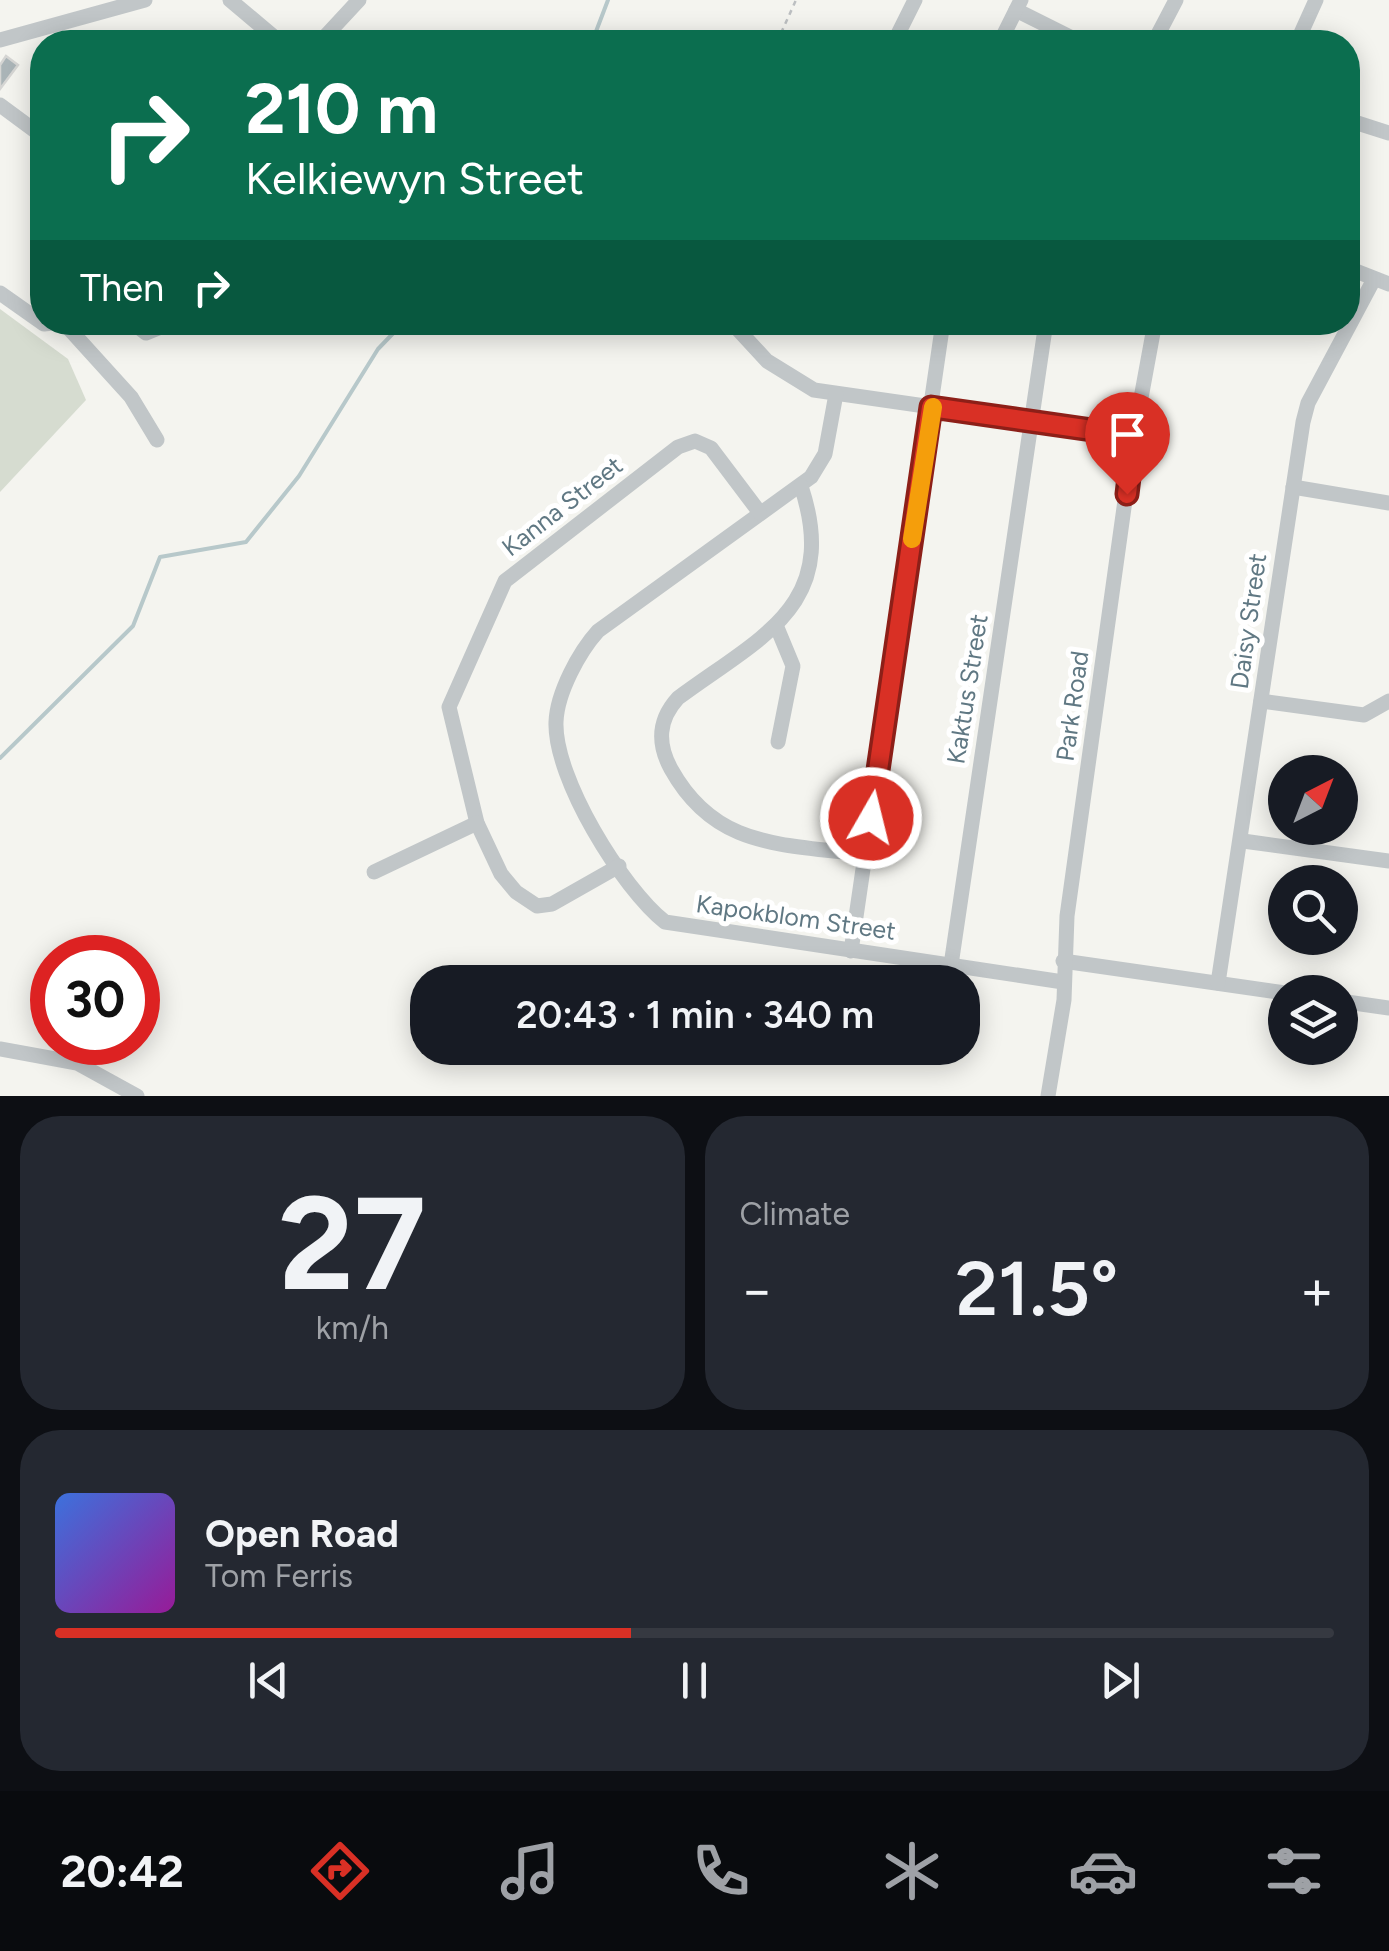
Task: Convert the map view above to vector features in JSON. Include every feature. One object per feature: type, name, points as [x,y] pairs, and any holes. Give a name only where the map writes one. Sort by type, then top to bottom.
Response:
[{"type":"street","points":[[36,30],[146,0]]},
{"type":"street","points":[[230,0],[266,30]]},
{"type":"street","points":[[331,30],[359,0]]},
{"type":"street","points":[[900,30],[915,0]]},
{"type":"street","points":[[1160,30],[1176,0]]},
{"type":"street","points":[[1303,30],[1316,0]]},
{"type":"street","points":[[1006,30],[1018,5],[1060,30]]},
{"type":"street","points":[[0,40],[30,32]]},
{"type":"street","points":[[0,105],[30,127]]},
{"type":"street","points":[[1360,124],[1389,133]]},
{"type":"street","name":"Daisy Street","points":[[1360,317],[1381,282]]},
{"type":"street","points":[[0,293],[30,314]]},
{"type":"street","points":[[74,335],[131,397],[158,440]]},
{"type":"street","points":[[743,335],[785,376],[814,390],[1134,436]]},
{"type":"street","points":[[851,951],[941,335]]},
{"type":"street","name":"Kaktus Street","points":[[950,965],[1044,335]]},
{"type":"street","name":"Park Road","points":[[1048,1096],[1064,1000],[1062,961],[1134,436],[1152,335]]},
{"type":"street","name":"Daisy Street","points":[[1218,982],[1243,841],[1292,487],[1308,403],[1349,335]]},
{"type":"street","name":"Kapokblom Street","points":[[836,394],[825,454],[801,486],[598,631],[582,653],[559,705],[557,740],[576,800],[618,866],[666,922],[950,965]]},
{"type":"street","name":"Kanna Street","points":[[618,866],[562,900],[538,906],[505,880],[477,824],[450,708],[506,581],[688,442],[711,448],[760,514]]},
{"type":"street","points":[[801,486],[812,530],[804,588],[776,625],[668,710],[660,733],[666,759],[692,801],[724,829],[750,838],[866,855]]},
{"type":"street","points":[[1292,487],[1389,503]]},
{"type":"street","points":[[776,625],[793,666],[778,742]]},
{"type":"street","points":[[1261,701],[1364,716],[1389,701]]},
{"type":"street","points":[[374,872],[477,824]]},
{"type":"street","points":[[1243,841],[1389,861]]},
{"type":"street","points":[[1062,961],[1268,989]]},
{"type":"street","name":"Kapokblom Street","points":[[980,970],[1063,982]]},
{"type":"street","points":[[1358,1004],[1389,1008]]},
{"type":"street","points":[[0,1048],[78,1062],[137,1096]]},
{"type":"path","points":[[783,30],[796,0]]},
{"type":"shaded area","points":[[0,309],[30,335],[68,359],[86,400],[0,492]]},
{"type":"building","points":[[6,56],[18,65],[0,89],[0,65]]},
{"type":"waterway","points":[[597,30],[608,0]]},
{"type":"waterway","points":[[0,758],[133,626],[160,557],[246,542],[299,476],[378,349],[391,335]]},
{"type":"slow traffic","points":[[912,539],[933,407]]},
{"type":"route","points":[[871,818],[931,407],[1134,436],[1127,494]]}]
